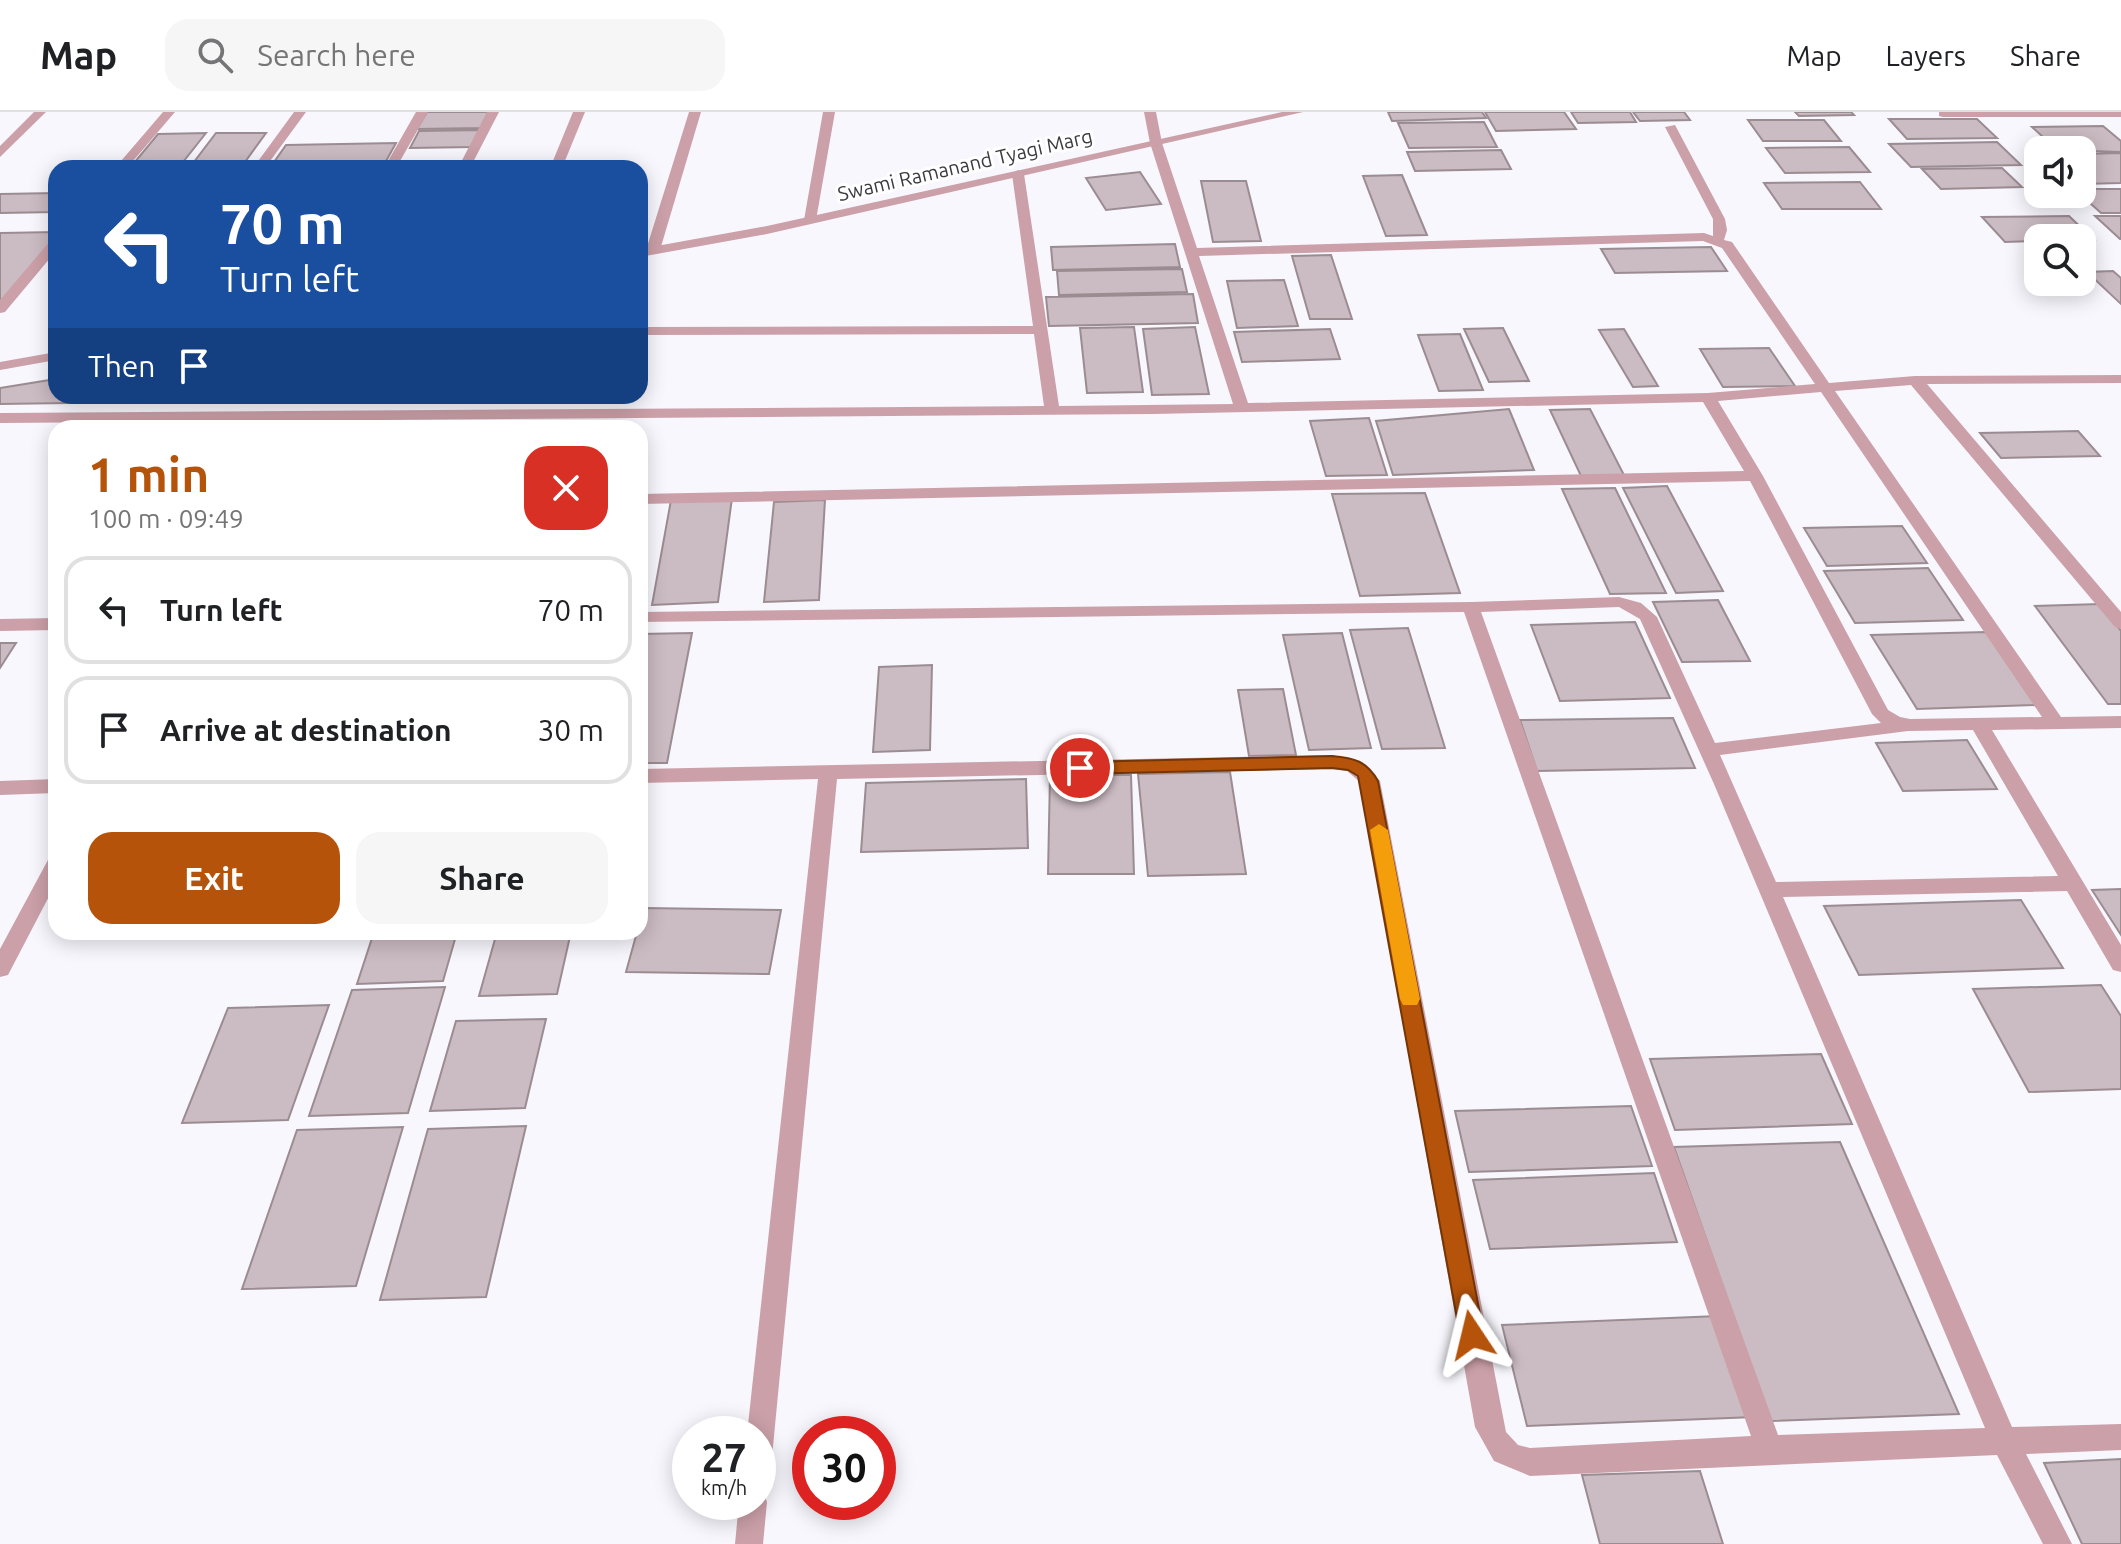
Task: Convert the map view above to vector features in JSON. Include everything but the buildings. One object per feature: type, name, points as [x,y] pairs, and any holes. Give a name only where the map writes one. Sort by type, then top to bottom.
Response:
[{"type":"street","points":[[0,153],[40,112]]},
{"type":"street","points":[[128,160],[169,112]]},
{"type":"street","points":[[265,160],[300,112]]},
{"type":"street","points":[[395,160],[422,112]]},
{"type":"street","points":[[468,160],[493,112]]},
{"type":"street","points":[[559,160],[579,112]]},
{"type":"street","points":[[648,246],[695,112]]},
{"type":"street","points":[[810,220],[829,112]]},
{"type":"street","points":[[1150,112],[1156,143],[1242,408]]},
{"type":"street","name":"Swami Ramanand Tyagi Marg","points":[[648,252],[810,220],[1268,115],[1297,112]]},
{"type":"street","points":[[1943,114],[2121,114]]},
{"type":"street","points":[[1671,127],[1719,219],[1721,230],[1718,239]]},
{"type":"street","points":[[1018,174],[1052,411]]},
{"type":"street","points":[[1191,252],[1689,237],[1718,239],[1727,245],[1827,386],[2057,725]]},
{"type":"street","points":[[0,309],[48,252]]},
{"type":"street","points":[[648,331],[1041,330]]},
{"type":"street","points":[[0,366],[48,357]]},
{"type":"street","points":[[472,420],[1708,397],[1915,380],[2121,379]]},
{"type":"street","points":[[1915,380],[2121,623]]},
{"type":"street","points":[[1708,397],[1755,476],[1881,714],[1895,723],[1910,725],[2121,722]]},
{"type":"street","points":[[0,418],[111,420]]},
{"type":"street","points":[[648,499],[1755,476]]},
{"type":"street","points":[[648,617],[1631,603],[1648,617],[1709,750],[2005,1442],[2058,1544]]},
{"type":"street","points":[[1471,607],[1769,1449]]},
{"type":"street","points":[[0,625],[48,624]]},
{"type":"street","points":[[1709,750],[1910,725]]},
{"type":"street","points":[[1980,726],[2121,964]]},
{"type":"street","points":[[648,776],[1352,764],[1365,772],[1370,781],[1489,1427],[1496,1444],[1509,1458],[1530,1462],[1769,1449],[2121,1437]]},
{"type":"street","points":[[762,1416],[828,774]]},
{"type":"street","points":[[0,788],[48,786]]},
{"type":"street","points":[[0,969],[48,878]]},
{"type":"street","points":[[1769,890],[2073,883]]},
{"type":"street","points":[[749,1544],[751,1520]]},
{"type":"slow traffic","points":[[1379,830],[1410,999]]},
{"type":"route","points":[[1080,768],[1332,762],[1352,764],[1365,772],[1370,781],[1472,1335]]}]
